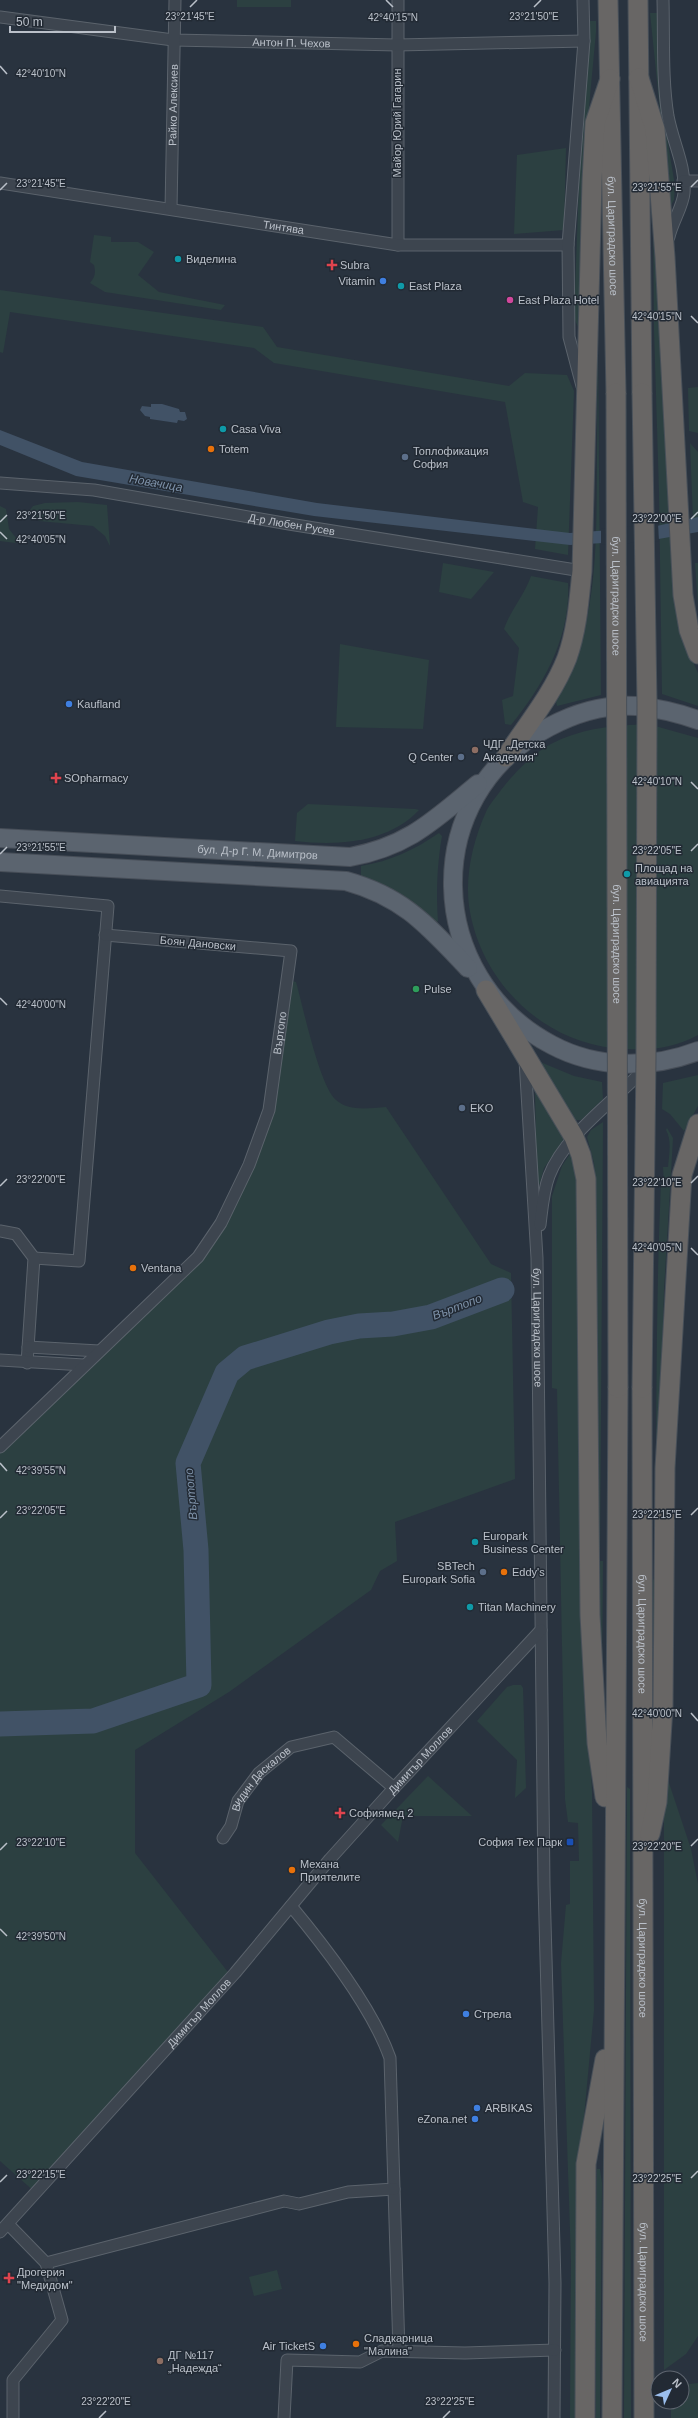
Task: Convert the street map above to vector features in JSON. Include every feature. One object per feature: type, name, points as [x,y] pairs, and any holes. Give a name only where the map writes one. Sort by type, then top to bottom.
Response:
[{"type":"highway","name":"бул. Цариградско шосе","points":[[608,0],[616,393],[618,1388],[614,1858],[612,2418]]},
{"type":"highway","name":"бул. Цариградско шосе","points":[[638,0],[647,726],[646,1058],[642,1388],[644,2418]]},
{"type":"highway","points":[[639,78],[655,129],[665,257],[683,595],[689,630],[698,654]]},
{"type":"highway","points":[[506,757],[554,686],[567,658],[577,624],[582,571],[590,222],[595,123],[610,79]]},
{"type":"highway","points":[[483,985],[525,1058],[574,1137],[582,1156],[586,1179],[590,1615],[597,1743],[614,1858]]},
{"type":"highway","points":[[642,1873],[657,1802],[663,1707],[665,1468],[682,1175],[698,1124]]},
{"type":"highway","points":[[585,2418],[586,2164],[614,2007]]},
{"type":"main road","points":[[698,720],[670,711],[635,706],[600,709],[565,718],[534,735],[506,757],[490,774],[477,794],[466,816],[453,863],[452,887],[458,930],[468,959],[483,985],[518,1024],[558,1049],[603,1062],[649,1064],[683,1057],[698,1051]]},
{"type":"main road","name":"бул. Д-р Г. М. Димитров","points":[[0,838],[350,857],[375,852],[397,844],[423,829],[490,774]]},
{"type":"main road","name":"бул. Д-р Г. М. Димитров","points":[[0,862],[346,881],[383,894],[403,906],[423,922],[483,985]]},
{"type":"street","name":"Райко Алексиев","points":[[171,209],[173,40],[175,0]]},
{"type":"street","name":"Майор Юрий Гагарин","points":[[398,0],[398,245]]},
{"type":"street","points":[[583,0],[584,41],[568,245],[569,337],[587,400]]},
{"type":"street","points":[[663,0],[668,114],[674,145],[683,167],[684,181],[684,195],[672,222],[665,257]]},
{"type":"street","name":"Антон П. Чехов","points":[[0,17],[173,40],[397,45],[584,41]]},
{"type":"street","points":[[684,181],[698,181]]},
{"type":"street","name":"Тинтява","points":[[0,183],[398,245],[568,245]]},
{"type":"street","name":"Д-р Любен Русев","points":[[0,483],[94,490],[289,524],[582,571]]},
{"type":"street","points":[[0,896],[108,906],[79,1261],[34,1258]]},
{"type":"street","name":"Боян Дановски","points":[[105,935],[291,951]]},
{"type":"street","name":"Въртопо","points":[[0,1447],[198,1257],[221,1223],[250,1165],[269,1110],[291,951]]},
{"type":"street","name":"бул. Цариградско шосе","points":[[525,1058],[537,1245],[544,1885],[554,2219],[554,2418]]},
{"type":"street","name":"бул. Цариградско шосе","points":[[537,1245],[549,1176],[560,1155],[574,1137],[649,1064]]},
{"type":"street","points":[[0,1231],[16,1234],[34,1258],[27,1363]]},
{"type":"street","points":[[28,1347],[99,1351]]},
{"type":"street","points":[[0,1360],[27,1363],[84,1365]]},
{"type":"street","name":"Димитър Моллов","points":[[13,2418],[13,2380],[62,2320],[46,2263],[4,2228],[235,1973],[330,1859],[541,1630]]},
{"type":"street","name":"Видин Даскалов","points":[[223,1838],[230,1826],[238,1801],[259,1773],[291,1747],[334,1737],[394,1788]]},
{"type":"street","points":[[292,1906],[320,1940],[382,2034],[390,2058],[399,2351]]},
{"type":"street","points":[[46,2263],[284,2201],[299,2204],[348,2192],[394,2189]]},
{"type":"street","points":[[284,2418],[287,2360],[360,2362],[382,2351],[465,2352],[555,2350]]},
{"type":"green space","points":[[237,0],[291,0],[291,7],[237,7]]},
{"type":"green space","points":[[650,13],[658,13],[658,72],[662,107],[675,186],[674,200],[670,207]]},
{"type":"green space","points":[[589,21],[596,21],[596,32],[582,182],[579,329],[574,318],[579,182]]},
{"type":"green space","points":[[566,148],[564,230],[514,234],[517,155]]},
{"type":"green space","points":[[653,218],[685,644],[698,673],[698,706],[662,694]]},
{"type":"green space","points":[[94,235],[111,237],[111,242],[138,242],[154,252],[138,275],[159,292],[225,305],[221,310],[105,292],[90,283],[95,273],[94,265],[90,262]]},
{"type":"green space","points":[[597,241],[601,695],[557,706],[556,702],[570,674],[581,644],[593,582],[596,519]]},
{"type":"green space","points":[[0,290],[263,327],[277,347],[509,386],[525,373],[567,375],[574,391],[568,555],[535,549],[538,507],[523,502],[505,402],[274,363],[254,348],[10,312],[3,353],[0,352]]},
{"type":"green space","points":[[698,387],[698,433],[689,431],[688,388]]},
{"type":"green space","points":[[690,443],[698,452],[698,517],[693,519]]},
{"type":"green space","points":[[78,502],[107,505],[110,546],[105,536],[93,526],[39,521],[34,517],[30,510],[33,506],[45,503]]},
{"type":"green space","points":[[0,506],[6,509],[9,529],[16,538],[16,543],[0,541]]},
{"type":"green space","points":[[443,563],[494,572],[471,599],[439,592]]},
{"type":"green space","points":[[695,563],[698,563],[698,607]]},
{"type":"green space","points":[[531,576],[568,583],[568,603],[560,641],[553,659],[534,693],[511,725],[505,724],[502,700],[513,696],[519,648],[504,629]]},
{"type":"green space","points":[[340,644],[429,660],[423,729],[336,727]]},
{"type":"green space","points":[[648,724],[698,738],[698,1035],[678,1044],[657,1048],[613,1048],[586,1043],[561,1033],[538,1019],[518,1002],[500,981],[486,958],[475,933],[469,906],[469,870],[477,835],[487,809],[506,783],[532,757],[547,746],[578,733],[600,728]]},
{"type":"green space","points":[[308,804],[419,810],[407,821],[393,829],[377,836],[362,840],[328,843],[295,841],[297,813]]},
{"type":"green space","points":[[439,833],[442,836],[437,878],[438,921],[436,923],[419,908],[392,890],[361,877],[361,866],[402,854]]},
{"type":"green space","points":[[288,980],[296,982],[318,1062],[330,1092],[336,1100],[341,1104],[353,1108],[386,1107],[491,1264],[511,1273],[515,1479],[395,1522],[397,1561],[380,1571],[371,1590],[229,1692],[135,1750],[135,1853],[231,1976],[36,2193],[0,2161],[0,1447],[197,1257],[221,1223],[269,1110]]},
{"type":"green space","points":[[533,1059],[574,1076],[602,1082],[603,1099],[581,1120],[575,1120]]},
{"type":"green space","points":[[698,1075],[698,1106],[684,1131],[670,1114],[662,1109],[663,1083]]},
{"type":"green space","points":[[535,1090],[566,1136],[544,1168],[537,1193]]},
{"type":"green space","points":[[603,1122],[600,1561],[603,1561],[602,1672],[598,1624],[595,1177],[594,1163],[587,1137],[591,1130]]},
{"type":"green space","points":[[667,1128],[673,1138],[664,1290],[653,1665],[652,1580],[655,1579],[659,1232],[661,1183],[664,1184],[663,1167],[668,1167],[670,1143],[666,1130]]},
{"type":"green space","points":[[572,1151],[578,1160],[588,1717],[592,1791],[594,2010],[579,2170],[577,2418],[570,2418],[571,2260],[561,1963],[566,1905],[570,1904],[570,1861],[579,1861],[578,1823],[568,1822],[565,1799],[557,1389],[552,1388],[552,1196],[562,1166]]},
{"type":"green space","points":[[521,1685],[523,1688],[526,1788],[515,1798],[517,1760],[477,1721],[507,1687]]},
{"type":"green space","points":[[428,1776],[472,1816],[403,1816],[398,1842],[381,1825]]},
{"type":"green space","points":[[667,1777],[691,1849],[698,1884],[698,2336],[686,2354],[664,2370],[664,1788]]},
{"type":"green space","points":[[627,1787],[630,1789],[631,2418],[624,2418]]},
{"type":"green space","points":[[597,2169],[600,2169],[602,2183],[600,2418],[596,2418],[596,2319],[594,2318]]},
{"type":"green space","points":[[277,2270],[282,2289],[254,2296],[249,2277]]},
{"type":"green space","points":[[698,2383],[698,2418],[671,2418],[671,2410],[690,2410],[690,2384]]},
{"type":"water","points":[[151,404],[162,404],[179,409],[180,412],[185,412],[187,419],[184,421],[178,420],[177,423],[150,419],[150,417],[145,416],[140,410],[142,406],[151,407]]},
{"type":"water","name":"Новачица","points":[[0,430],[82,462],[317,503],[570,533],[652,527],[698,517],[698,532],[653,540],[570,545],[314,516],[76,476],[0,445]]},
{"type":"pier","points":[[658,524],[659,541],[601,545],[601,529]]},
{"type":"waterway","name":"Въртопо","points":[[0,1724],[93,1721],[199,1685],[196,1550],[188,1463],[227,1373],[245,1358],[329,1332],[359,1326],[393,1324],[431,1317],[502,1290]]},
{"type":"place","name":"Виделина","points":[[178,259]]},
{"type":"place","name":"Subra","points":[[332,265]]},
{"type":"place","name":"Vitamin","points":[[383,281]]},
{"type":"place","name":"East Plaza","points":[[401,286]]},
{"type":"place","name":"East Plaza Hotel","points":[[510,300]]},
{"type":"place","name":"Casa Viva","points":[[223,429]]},
{"type":"place","name":"Totem","points":[[211,449]]},
{"type":"place","name":"Топлофикация София","points":[[405,457]]},
{"type":"place","name":"Kaufland","points":[[69,704]]},
{"type":"place","name":"ЧДГ „Детска Академия“","points":[[475,750]]},
{"type":"place","name":"Q Center","points":[[461,757]]},
{"type":"place","name":"SOpharmacy","points":[[56,778]]},
{"type":"place","name":"Площад на авиацията","points":[[627,874]]},
{"type":"place","name":"Pulse","points":[[416,989]]},
{"type":"place","name":"EKO","points":[[462,1108]]},
{"type":"place","name":"Ventana","points":[[133,1268]]},
{"type":"place","name":"Europark Business Center","points":[[475,1542]]},
{"type":"place","name":"SBTech Europark Sofia","points":[[483,1572]]},
{"type":"place","name":"Eddy's","points":[[504,1572]]},
{"type":"place","name":"Titan Machinery","points":[[470,1607]]},
{"type":"place","name":"Софиямед 2","points":[[340,1813]]},
{"type":"place","name":"София Тех Парк","points":[[570,1842]]},
{"type":"place","name":"Механа Приятелите","points":[[292,1870]]},
{"type":"place","name":"Стрела","points":[[466,2014]]},
{"type":"place","name":"ARBIKAS","points":[[477,2108]]},
{"type":"place","name":"eZona.net","points":[[475,2119]]},
{"type":"place","name":"Дрогерия \"Медидом\"","points":[[9,2278]]},
{"type":"place","name":"Сладкарница \"Малина\"","points":[[356,2344]]},
{"type":"place","name":"Air TicketS","points":[[323,2346]]},
{"type":"place","name":"ДГ №117 „Надежда“","points":[[160,2361]]}]
